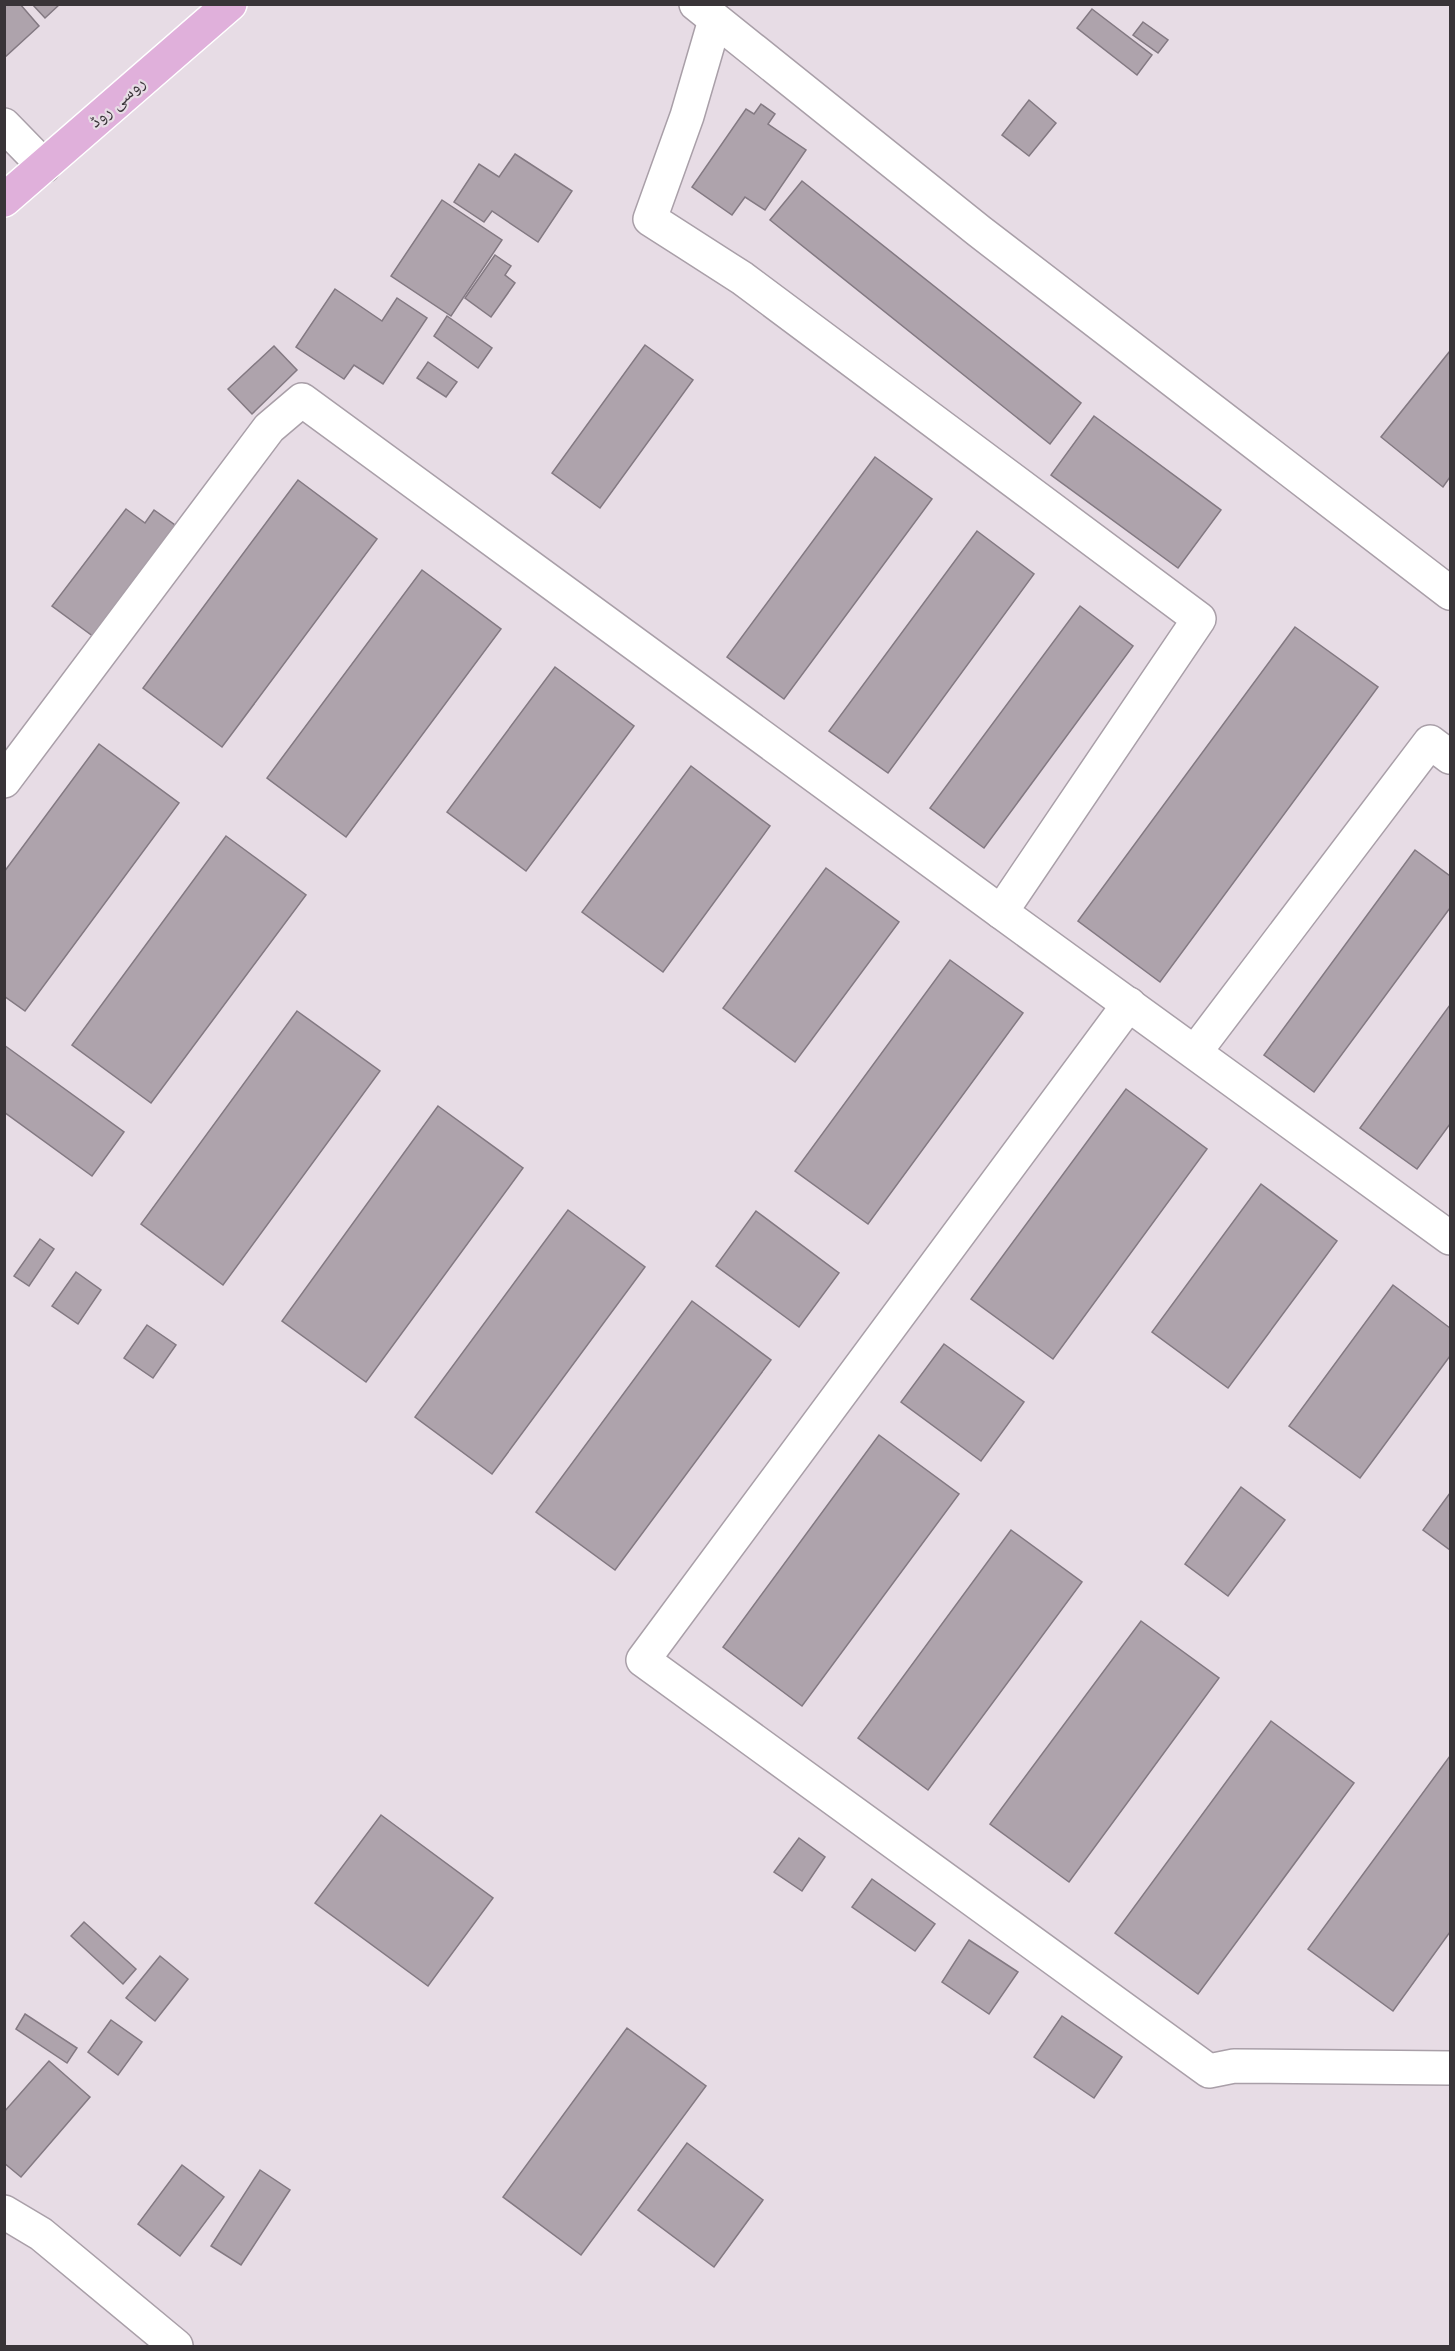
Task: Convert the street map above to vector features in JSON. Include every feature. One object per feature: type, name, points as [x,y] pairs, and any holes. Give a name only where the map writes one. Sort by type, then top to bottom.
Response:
[{"type":"main road","name":"روسی روڈ","points":[[4,200],[230,4]]},
{"type":"street","points":[[1002,912],[1199,619],[742,278],[650,219],[687,116],[705,12],[979,231],[1450,593]]},
{"type":"street","points":[[4,125],[44,166]]},
{"type":"street","points":[[4,781],[268,428],[302,400],[1450,1238]]},
{"type":"street","points":[[1195,1052],[1430,742],[1450,757]]},
{"type":"street","points":[[1129,1004],[643,1660],[1209,2072],[1234,2066],[1450,2068]]},
{"type":"street","points":[[4,2212],[41,2234],[176,2346]]},
{"type":"building","points":[[4,4],[20,4],[39,26],[4,58]]},
{"type":"building","points":[[32,4],[60,4],[45,18]]},
{"type":"building","points":[[1092,9],[1152,55],[1137,75],[1077,28]]},
{"type":"building","points":[[1143,22],[1168,40],[1158,53],[1133,35]]},
{"type":"building","points":[[1029,100],[1056,123],[1029,156],[1002,135]]},
{"type":"building","points":[[761,104],[775,114],[768,124],[806,150],[765,210],[745,197],[732,215],[692,187],[746,109],[754,114]]},
{"type":"building","points":[[515,154],[572,191],[538,242],[492,211],[484,222],[454,202],[479,164],[499,177]]},
{"type":"building","points":[[802,181],[1081,403],[1050,444],[770,220]]},
{"type":"building","points":[[442,200],[502,240],[451,316],[391,276]]},
{"type":"building","points":[[495,255],[511,266],[505,275],[515,283],[491,317],[465,298]]},
{"type":"building","points":[[335,289],[382,321],[397,298],[427,318],[383,384],[354,365],[344,379],[296,347]]},
{"type":"building","points":[[447,316],[492,348],[478,368],[434,336]]},
{"type":"building","points":[[645,345],[693,380],[600,508],[552,473]]},
{"type":"building","points":[[274,346],[297,370],[252,414],[228,389]]},
{"type":"building","points":[[1450,351],[1450,477],[1443,487],[1381,437]]},
{"type":"building","points":[[428,362],[457,382],[446,397],[417,378]]},
{"type":"building","points":[[1094,416],[1221,510],[1178,568],[1051,475]]},
{"type":"building","points":[[875,457],[932,499],[784,699],[727,657]]},
{"type":"building","points":[[298,480],[377,539],[222,747],[143,688]]},
{"type":"building","points":[[126,509],[145,523],[154,510],[175,525],[94,637],[52,606]]},
{"type":"building","points":[[977,531],[1034,574],[888,773],[829,731]]},
{"type":"building","points":[[422,570],[501,629],[346,837],[267,778]]},
{"type":"building","points":[[1080,606],[1133,646],[984,848],[930,808]]},
{"type":"building","points":[[1295,627],[1378,687],[1160,982],[1078,921]]},
{"type":"building","points":[[555,667],[634,726],[526,871],[447,812]]},
{"type":"building","points":[[99,744],[179,803],[25,1011],[4,996],[4,872]]},
{"type":"building","points":[[691,766],[770,826],[663,972],[582,912]]},
{"type":"building","points":[[226,836],[306,895],[151,1103],[72,1045]]},
{"type":"building","points":[[1415,850],[1450,876],[1450,908],[1314,1092],[1264,1055]]},
{"type":"building","points":[[826,868],[899,922],[795,1062],[723,1008]]},
{"type":"building","points":[[950,960],[1023,1013],[868,1224],[795,1171]]},
{"type":"building","points":[[1450,1005],[1450,1124],[1417,1169],[1360,1128]]},
{"type":"building","points":[[297,1011],[380,1071],[223,1285],[141,1224]]},
{"type":"building","points":[[4,1045],[124,1132],[92,1176],[4,1112]]},
{"type":"building","points":[[1126,1089],[1207,1149],[1053,1359],[971,1299]]},
{"type":"building","points":[[438,1106],[523,1168],[366,1382],[282,1321]]},
{"type":"building","points":[[1261,1184],[1337,1241],[1228,1388],[1152,1332]]},
{"type":"building","points":[[568,1210],[645,1267],[492,1474],[415,1417]]},
{"type":"building","points":[[756,1211],[839,1273],[799,1327],[716,1266]]},
{"type":"building","points":[[40,1239],[54,1249],[29,1286],[14,1276]]},
{"type":"building","points":[[76,1272],[101,1290],[78,1324],[52,1306]]},
{"type":"building","points":[[1393,1285],[1450,1328],[1450,1356],[1360,1478],[1289,1426]]},
{"type":"building","points":[[692,1301],[771,1360],[615,1570],[536,1512]]},
{"type":"building","points":[[147,1325],[176,1345],[153,1378],[124,1358]]},
{"type":"building","points":[[944,1344],[1024,1402],[981,1461],[901,1402]]},
{"type":"building","points":[[879,1435],[959,1494],[802,1706],[723,1647]]},
{"type":"building","points":[[1241,1487],[1285,1520],[1228,1596],[1185,1564]]},
{"type":"building","points":[[1450,1493],[1450,1550],[1423,1530]]},
{"type":"building","points":[[1011,1530],[1082,1582],[928,1790],[858,1738]]},
{"type":"building","points":[[1141,1621],[1219,1678],[1069,1882],[990,1824]]},
{"type":"building","points":[[1271,1721],[1354,1783],[1198,1994],[1115,1933]]},
{"type":"building","points":[[1450,1756],[1450,1932],[1393,2011],[1308,1949]]},
{"type":"building","points":[[381,1815],[493,1898],[428,1986],[315,1903]]},
{"type":"building","points":[[799,1838],[825,1857],[802,1891],[774,1872]]},
{"type":"building","points":[[872,1879],[935,1924],[915,1951],[852,1907]]},
{"type":"building","points":[[84,1922],[136,1969],[123,1984],[71,1936]]},
{"type":"building","points":[[969,1940],[1018,1972],[989,2014],[942,1982]]},
{"type":"building","points":[[160,1956],[188,1979],[155,2021],[126,1998]]},
{"type":"building","points":[[25,2014],[77,2048],[67,2063],[16,2029]]},
{"type":"building","points":[[1062,2016],[1122,2057],[1094,2098],[1034,2057]]},
{"type":"building","points":[[111,2020],[142,2042],[118,2075],[88,2052]]},
{"type":"building","points":[[627,2028],[706,2086],[581,2255],[503,2197]]},
{"type":"building","points":[[49,2061],[90,2097],[21,2177],[4,2163],[4,2112]]},
{"type":"building","points":[[687,2143],[763,2200],[714,2267],[638,2210]]},
{"type":"building","points":[[182,2165],[224,2197],[180,2256],[138,2224]]},
{"type":"building","points":[[260,2170],[290,2190],[241,2265],[211,2246]]}]
